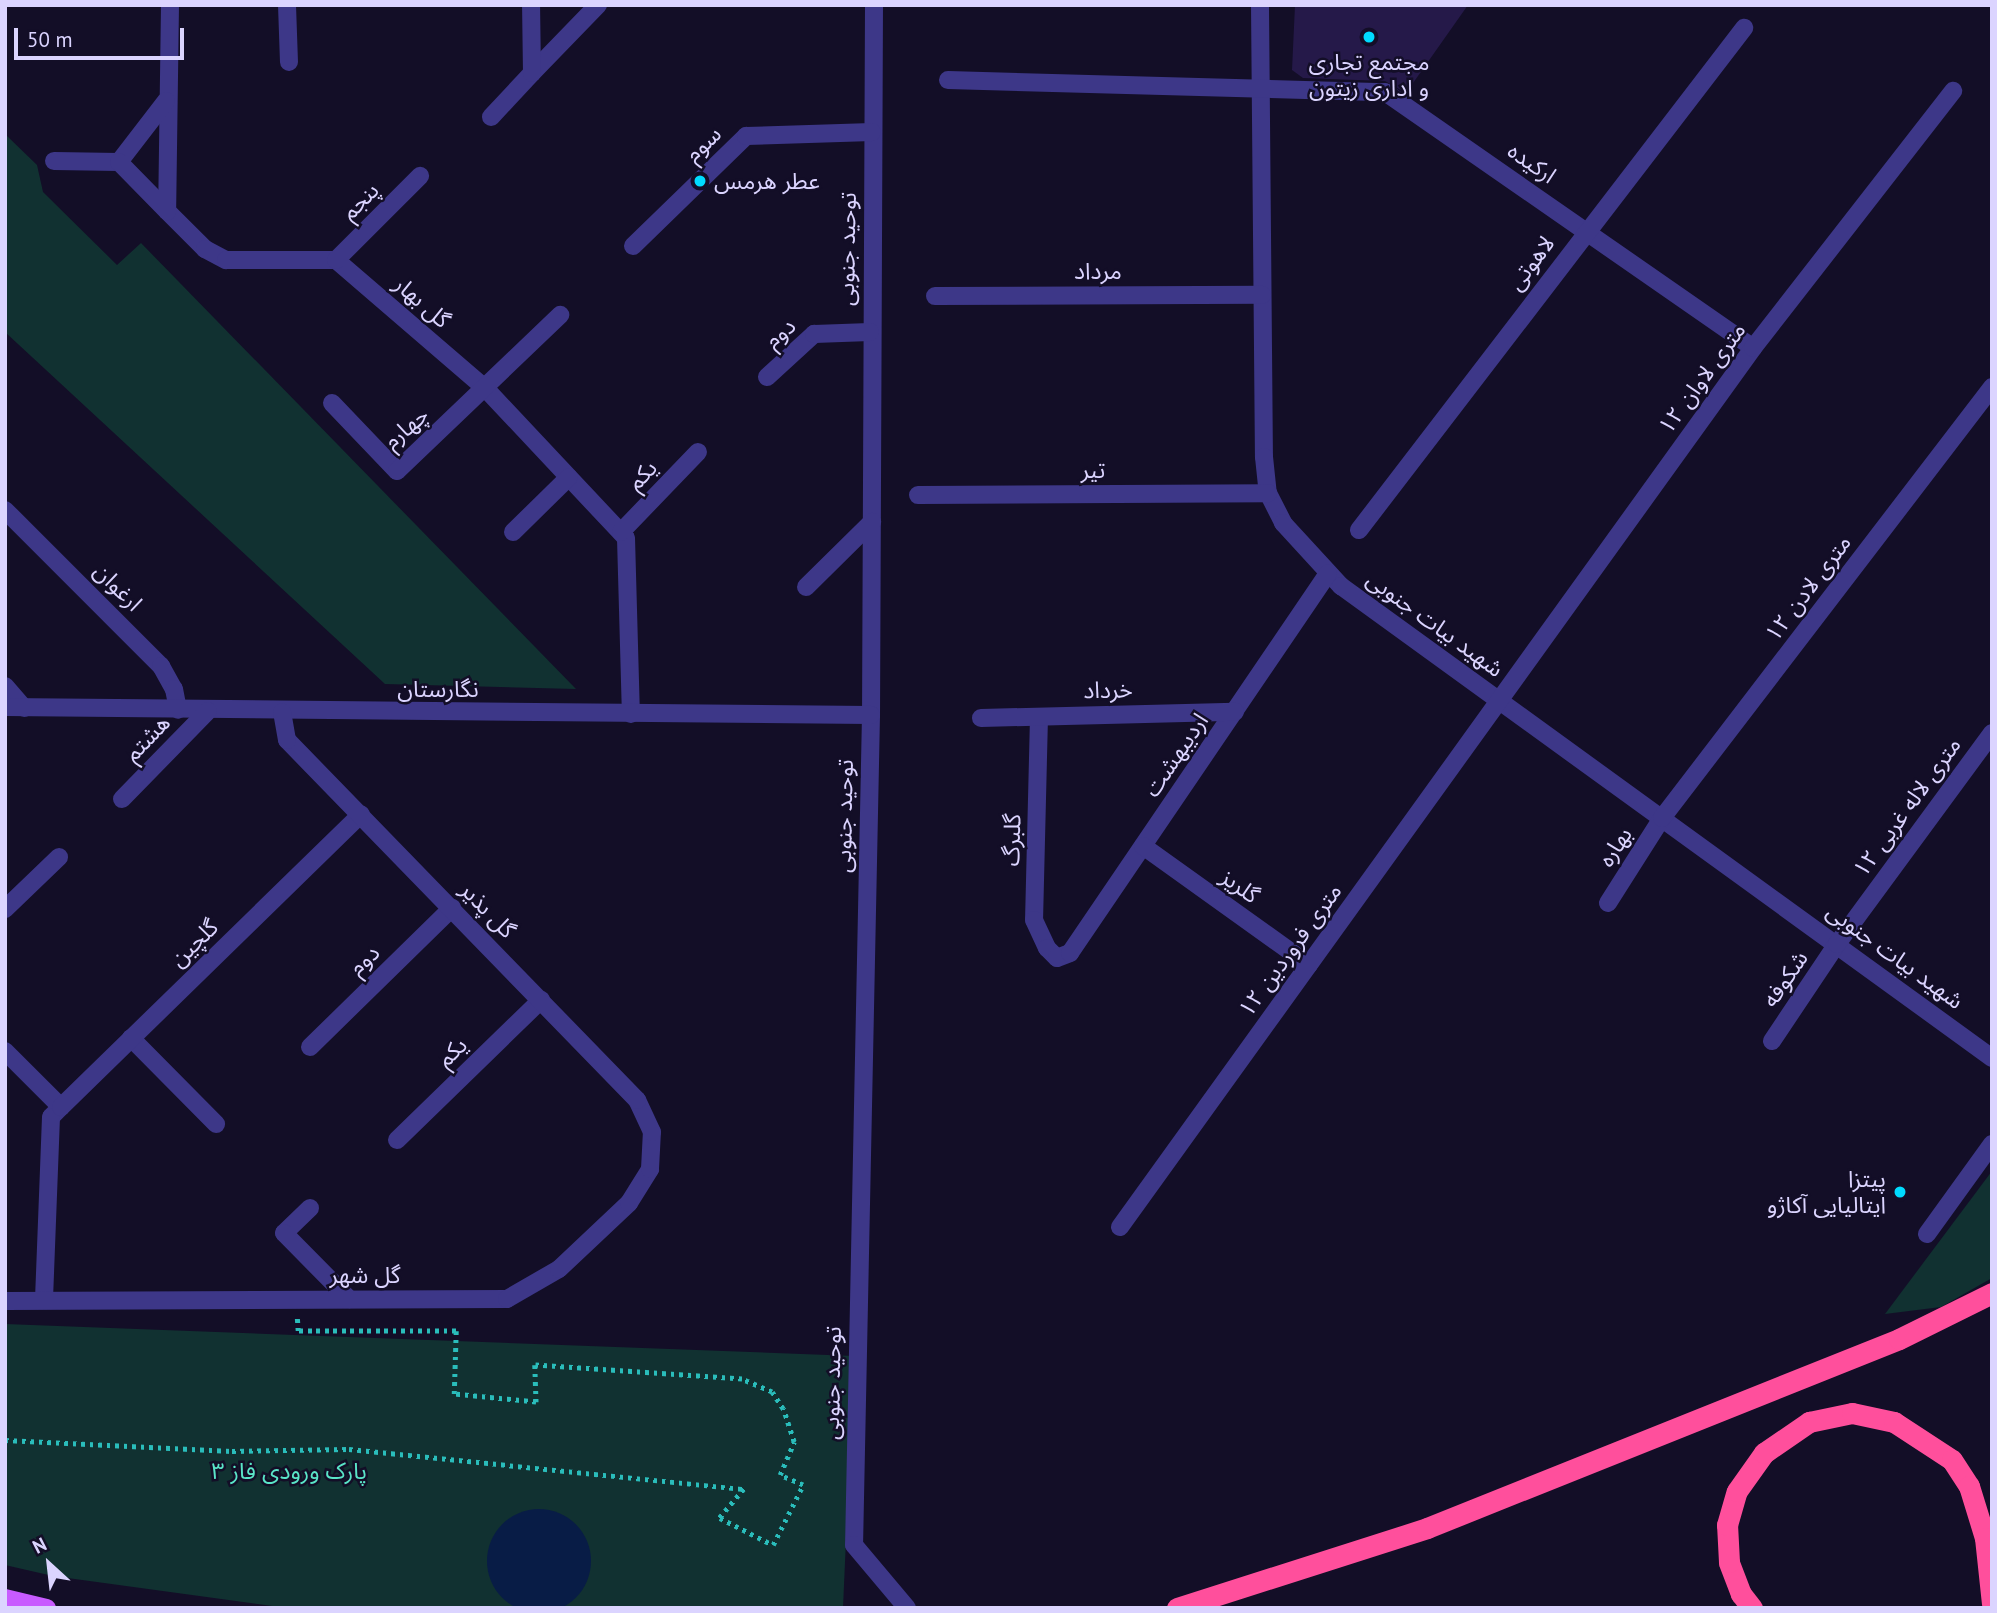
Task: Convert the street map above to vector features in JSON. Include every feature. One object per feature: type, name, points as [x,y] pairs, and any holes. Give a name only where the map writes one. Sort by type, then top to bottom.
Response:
[{"type":"highway","points":[[1177,1608],[1427,1528],[1899,1339],[1992,1293]]},
{"type":"highway","points":[[1752,1608],[1741,1594],[1729,1562],[1727,1525],[1737,1491],[1764,1452],[1809,1422],[1852,1413],[1894,1422],[1952,1460],[1969,1486],[1985,1538],[1992,1604]]},
{"type":"main road","points":[[5,1598],[47,1608]]},
{"type":"street","points":[[167,211],[166,101],[170,5]]},
{"type":"street","points":[[288,5],[289,62]]},
{"type":"street","points":[[531,5],[532,73]]},
{"type":"street","points":[[491,117],[598,5]]},
{"type":"street","name":"توحید جنوبی","points":[[874,5],[870,332],[871,715],[854,1545],[907,1608]]},
{"type":"street","name":"شهید بیات جنوبی","points":[[1260,5],[1262,295],[1268,494],[1283,523],[1328,573],[1992,1058]]},
{"type":"street","name":"لاهوتی","points":[[1359,530],[1744,27]]},
{"type":"street","name":"ارکیده","points":[[948,79],[1385,92],[1753,348]]},
{"type":"street","name":"۱۲ متری لاوان","points":[[1500,701],[1753,348],[1953,91]]},
{"type":"street","points":[[119,162],[166,101]]},
{"type":"street","name":"سوم","points":[[633,246],[746,136],[872,132]]},
{"type":"street","points":[[54,161],[119,162],[205,249],[226,260],[336,260]]},
{"type":"street","name":"پنجم","points":[[336,260],[419,176]]},
{"type":"street","name":"گل بهار","points":[[336,260],[486,388],[621,532]]},
{"type":"street","name":"مرداد","points":[[935,296],[1262,295]]},
{"type":"street","points":[[486,388],[560,316]]},
{"type":"street","name":"دوم","points":[[767,377],[814,334],[870,332]]},
{"type":"street","name":"۱۲ متری لادن","points":[[1662,818],[1992,387]]},
{"type":"street","name":"چهارم","points":[[332,403],[397,471],[486,388]]},
{"type":"street","name":"یکم","points":[[621,532],[698,452]]},
{"type":"street","points":[[513,532],[569,477]]},
{"type":"street","name":"تیر","points":[[919,495],[1268,494]]},
{"type":"street","name":"ارغوان","points":[[5,510],[161,666],[174,689],[178,710]]},
{"type":"street","points":[[806,587],[872,522]]},
{"type":"street","points":[[621,532],[626,538],[631,714]]},
{"type":"street","name":"اردیبهشت","points":[[1057,958],[1070,953],[1328,573]]},
{"type":"street","points":[[5,686],[14,708]]},
{"type":"street","name":"۱۲ متری فروردین","points":[[1120,1227],[1500,701]]},
{"type":"street","name":"نگارستان","points":[[14,708],[871,715]]},
{"type":"street","name":"هشتم","points":[[121,799],[208,711]]},
{"type":"street","name":"گل پذیر","points":[[282,712],[287,740],[637,1100],[648,1118],[654,1147]]},
{"type":"street","name":"خرداد","points":[[981,718],[1236,712]]},
{"type":"street","name":"گلبرگ","points":[[1040,717],[1034,920],[1057,958]]},
{"type":"street","name":"۱۲ متری لاله غربی","points":[[1838,944],[1992,733]]},
{"type":"street","name":"گلچین","points":[[61,1107],[360,814]]},
{"type":"street","name":"بهاره","points":[[1608,903],[1662,818]]},
{"type":"street","name":"گلریز","points":[[1143,846],[1309,965]]},
{"type":"street","points":[[5,909],[58,857]]},
{"type":"street","name":"دوم","points":[[310,1047],[452,908]]},
{"type":"street","name":"شکوفه","points":[[1772,1041],[1838,944]]},
{"type":"street","name":"یکم","points":[[397,1140],[541,1000]]},
{"type":"street","points":[[131,1038],[216,1124]]},
{"type":"street","points":[[5,1051],[61,1107],[51,1117],[44,1300]]},
{"type":"street","points":[[1927,1234],[1992,1144]]},
{"type":"street","name":"گل شهر","points":[[5,1301],[297,1300],[520,1295],[559,1269],[629,1203],[650,1170],[654,1147]]},
{"type":"street","points":[[310,1208],[284,1233],[349,1299]]},
{"type":"path","points":[[5,1440],[232,1451],[349,1449],[744,1489],[720,1518],[773,1545],[803,1485],[780,1475],[794,1442],[783,1409],[772,1392],[742,1379],[535,1365],[536,1402],[454,1394],[456,1331],[298,1331],[297,1300]]},
{"type":"green space","points":[[5,134],[37,165],[43,192],[117,265],[141,243],[576,689],[385,684],[5,332]]},
{"type":"green space","points":[[1992,1171],[1992,1278],[1941,1307],[1885,1314]]},
{"type":"green space","name":"پارک ورودی فاز ۳","points":[[5,1324],[854,1356],[843,1608],[287,1608],[53,1576],[5,1565]]},
{"type":"water","points":[[539,1509],[559,1513],[576,1524],[587,1541],[591,1561],[587,1581],[576,1598],[559,1609],[539,1613],[519,1609],[502,1598],[491,1581],[487,1561],[491,1541],[502,1524],[519,1513]]},
{"type":"building","name":"مجتمع تجاری و اداری زیتون","points":[[1295,5],[1468,5],[1406,93],[1385,81],[1303,78],[1292,70]]},
{"type":"place","name":"مجتمع تجاری و اداری زیتون","points":[[1369,37]]},
{"type":"place","name":"عطر هرمس","points":[[700,181]]},
{"type":"place","name":"پیتزا ایتالیایی آکاژو","points":[[1900,1192]]}]
